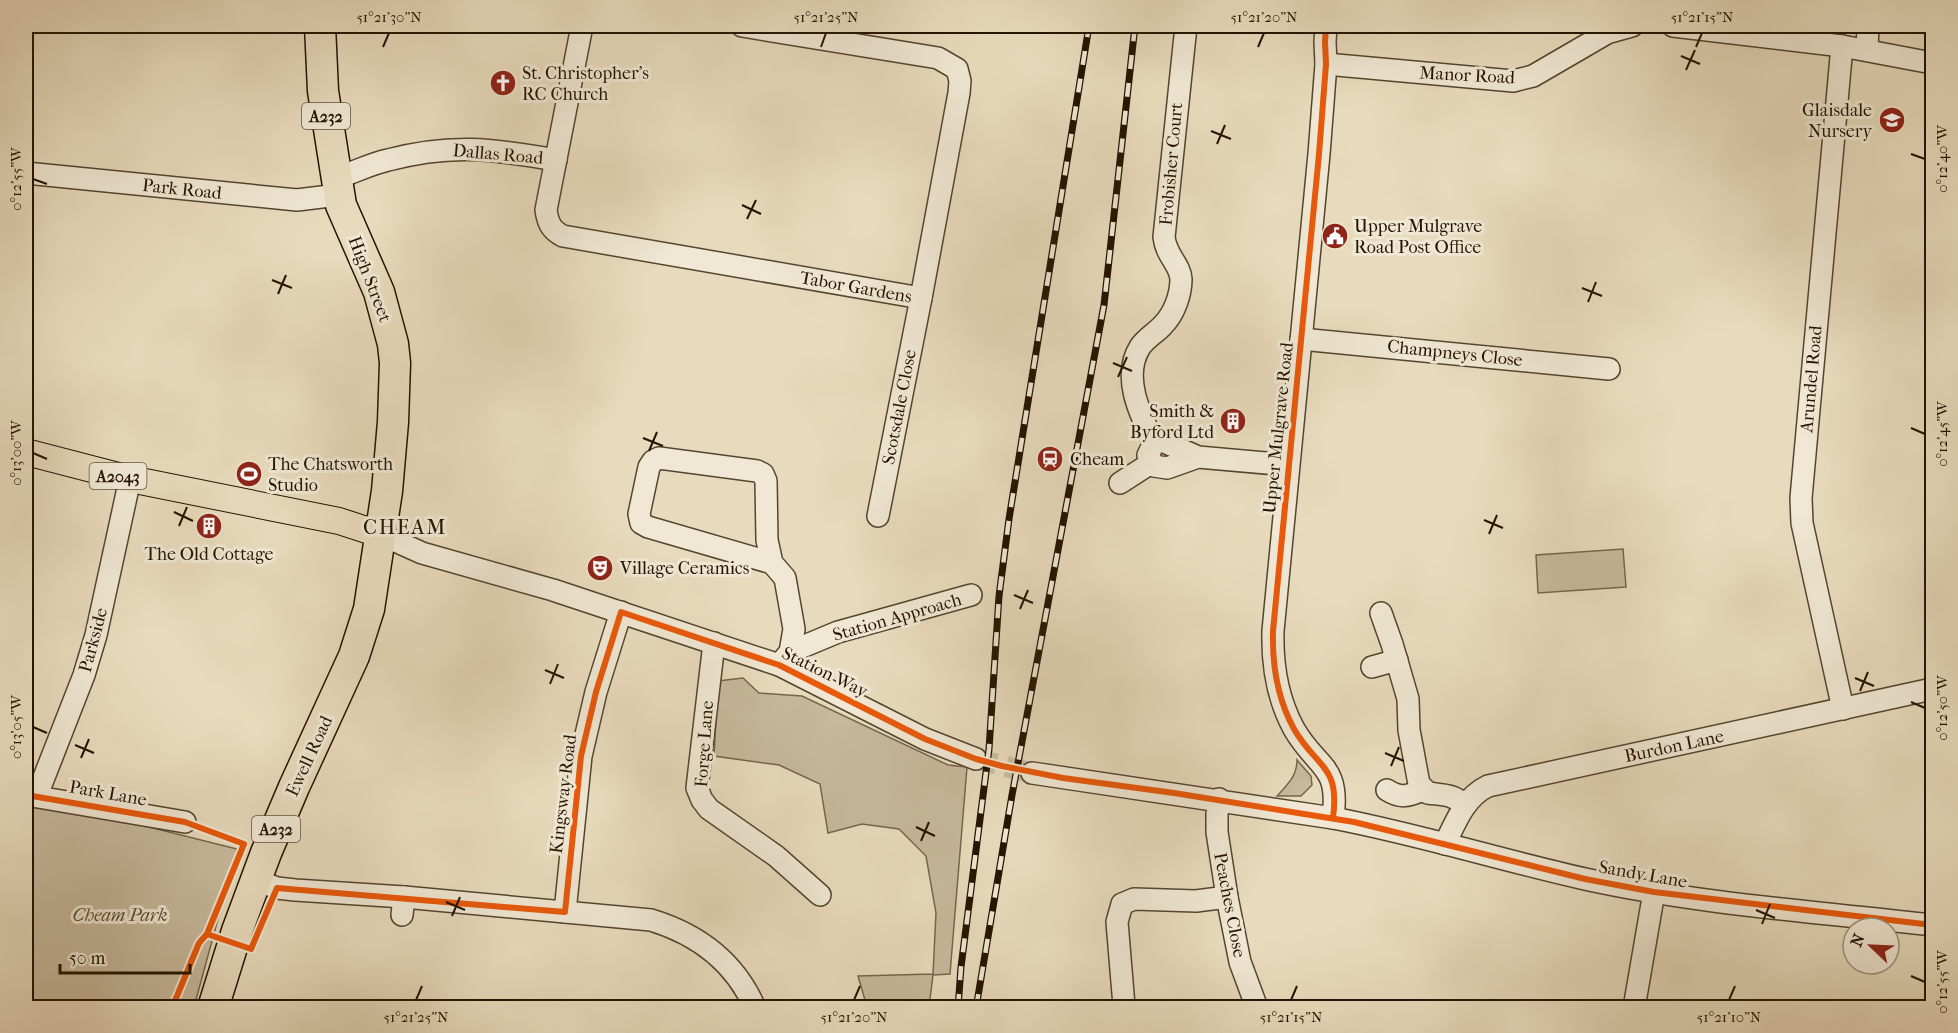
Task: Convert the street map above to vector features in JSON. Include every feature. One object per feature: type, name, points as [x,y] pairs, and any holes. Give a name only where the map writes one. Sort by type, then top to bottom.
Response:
[{"type":"highway","name":"High Street","points":[[320,26],[323,91],[340,205],[379,292],[393,344],[395,363],[393,422],[382,535]]},
{"type":"highway","name":"Ewell Road","points":[[213,1008],[256,880],[294,786],[354,656],[369,609],[382,535]]},
{"type":"main road","name":"A2043","points":[[26,452],[130,479],[339,521],[382,535]]},
{"type":"street","name":"Tabor Gardens","points":[[582,26],[546,210],[548,222],[554,231],[563,236],[921,298],[959,93],[960,81],[957,69],[938,58],[742,26]]},
{"type":"street","name":"Frobisher Court","points":[[1150,444],[1133,388],[1135,361],[1139,349],[1170,317],[1176,305],[1181,279],[1179,269],[1166,249],[1164,237],[1186,26]]},
{"type":"street","name":"Upper Mulgrave Road","points":[[1326,26],[1326,64],[1273,631],[1275,677],[1282,700],[1294,729],[1324,766],[1333,783],[1335,798],[1333,818]]},
{"type":"street","name":"Manor Road","points":[[1326,64],[1513,81],[1533,76],[1607,33],[1632,26]]},
{"type":"street","points":[[1673,26],[1842,46],[1932,63]]},
{"type":"street","points":[[1867,50],[1868,26]]},
{"type":"street","name":"Arundel Road","points":[[1842,46],[1801,498],[1803,523],[1843,709]]},
{"type":"street","name":"Dallas Road","points":[[337,187],[385,160],[444,149],[503,151],[556,160]]},
{"type":"street","name":"Park Road","points":[[26,173],[297,200],[337,187]]},
{"type":"street","name":"Scotsdale Close","points":[[878,516],[921,298]]},
{"type":"street","name":"Champneys Close","points":[[1301,339],[1609,369]]},
{"type":"street","points":[[1150,444],[1158,468],[1167,468],[1198,457],[1288,465]]},
{"type":"street","points":[[1120,483],[1150,444]]},
{"type":"street","points":[[772,563],[641,523],[639,514],[649,467],[653,461],[659,458],[757,471],[763,474],[766,481],[767,540],[772,563],[785,578],[794,629],[784,658]]},
{"type":"street","name":"Parkside","points":[[32,795],[41,785],[84,675],[96,635],[130,479]]},
{"type":"street","name":"Station Way","points":[[382,535],[422,553],[553,590],[714,643],[784,658],[925,739],[976,759]]},
{"type":"street","name":"Station Approach","points":[[784,658],[838,632],[971,595]]},
{"type":"street","name":"Kingsway Road","points":[[565,912],[585,731],[621,612]]},
{"type":"street","points":[[1381,614],[1408,699],[1409,730],[1419,784],[1428,793],[1448,794],[1456,797],[1465,805]]},
{"type":"street","name":"Forge Lane","points":[[714,643],[698,776],[698,788],[702,800],[709,809],[776,856],[820,895]]},
{"type":"street","points":[[1372,667],[1397,660]]},
{"type":"street","name":"Burdon Lane","points":[[1445,844],[1465,805],[1479,791],[1511,780],[1932,689]]},
{"type":"street","points":[[1032,773],[1219,799],[1333,818]]},
{"type":"street","points":[[1387,790],[1397,796],[1412,795],[1423,790]]},
{"type":"street","name":"Park Lane","points":[[32,795],[185,822]]},
{"type":"street","name":"Peaches Close","points":[[1219,799],[1217,832],[1227,897],[1240,962],[1257,1008]]},
{"type":"street","name":"Sandy Lane","points":[[1333,818],[1585,879],[1654,892],[1932,925]]},
{"type":"street","points":[[256,880],[277,888],[403,906],[460,904],[651,920],[689,934],[722,959],[738,978],[756,1008]]},
{"type":"street","points":[[1634,1008],[1654,892]]},
{"type":"street","points":[[1124,1006],[1117,922],[1122,904],[1134,899],[1196,901],[1227,897]]},
{"type":"green space","points":[[1623,549],[1626,587],[1538,593],[1536,555]]},
{"type":"green space","points":[[743,678],[759,693],[802,696],[948,765],[967,767],[950,974],[933,975],[929,1007],[867,1007],[858,976],[933,974],[936,913],[926,856],[899,829],[862,824],[828,833],[820,784],[779,765],[714,756],[718,681]]},
{"type":"green space","points":[[1297,760],[1311,776],[1312,785],[1301,796],[1277,796],[1294,775]]},
{"type":"green space","name":"Cheam Park","points":[[26,806],[89,812],[237,849],[194,1007],[26,1007]]},
{"type":"tunnel","points":[[976,759],[1032,773]]},
{"type":"railway","points":[[958,1008],[961,967],[989,749],[999,596],[1009,519],[1089,26]]},
{"type":"railway","points":[[976,1008],[1012,795],[1104,305],[1135,26]]},
{"type":"cycle path","points":[[1326,26],[1326,64],[1319,154],[1273,644],[1277,682],[1283,706],[1294,729],[1330,777],[1334,800],[1333,818]]},
{"type":"cycle path","points":[[207,934],[251,949],[277,888],[565,912],[581,756],[596,692],[621,612],[779,665],[925,739],[976,759],[1002,766],[1063,778],[1354,822],[1585,879],[1654,892],[1932,925]]},
{"type":"cycle path","points":[[26,795],[185,822],[244,844],[207,934],[199,943],[172,1008]]},
{"type":"place","name":"St. Christopher's RC Church","points":[[503,83]]},
{"type":"place","name":"Glaisdale Nursery","points":[[1892,120]]},
{"type":"place","name":"Upper Mulgrave Road Post Office","points":[[1335,236]]},
{"type":"place","name":"Smith & Byford Ltd","points":[[1233,421]]},
{"type":"place","name":"Cheam","points":[[1050,459]]},
{"type":"place","name":"The Chatsworth Studio","points":[[249,474]]},
{"type":"place","name":"The Old Cottage","points":[[209,526]]},
{"type":"place","name":"Village Ceramics","points":[[600,568]]},
{"type":"district","name":"CHEAM","points":[[405,527]]}]
